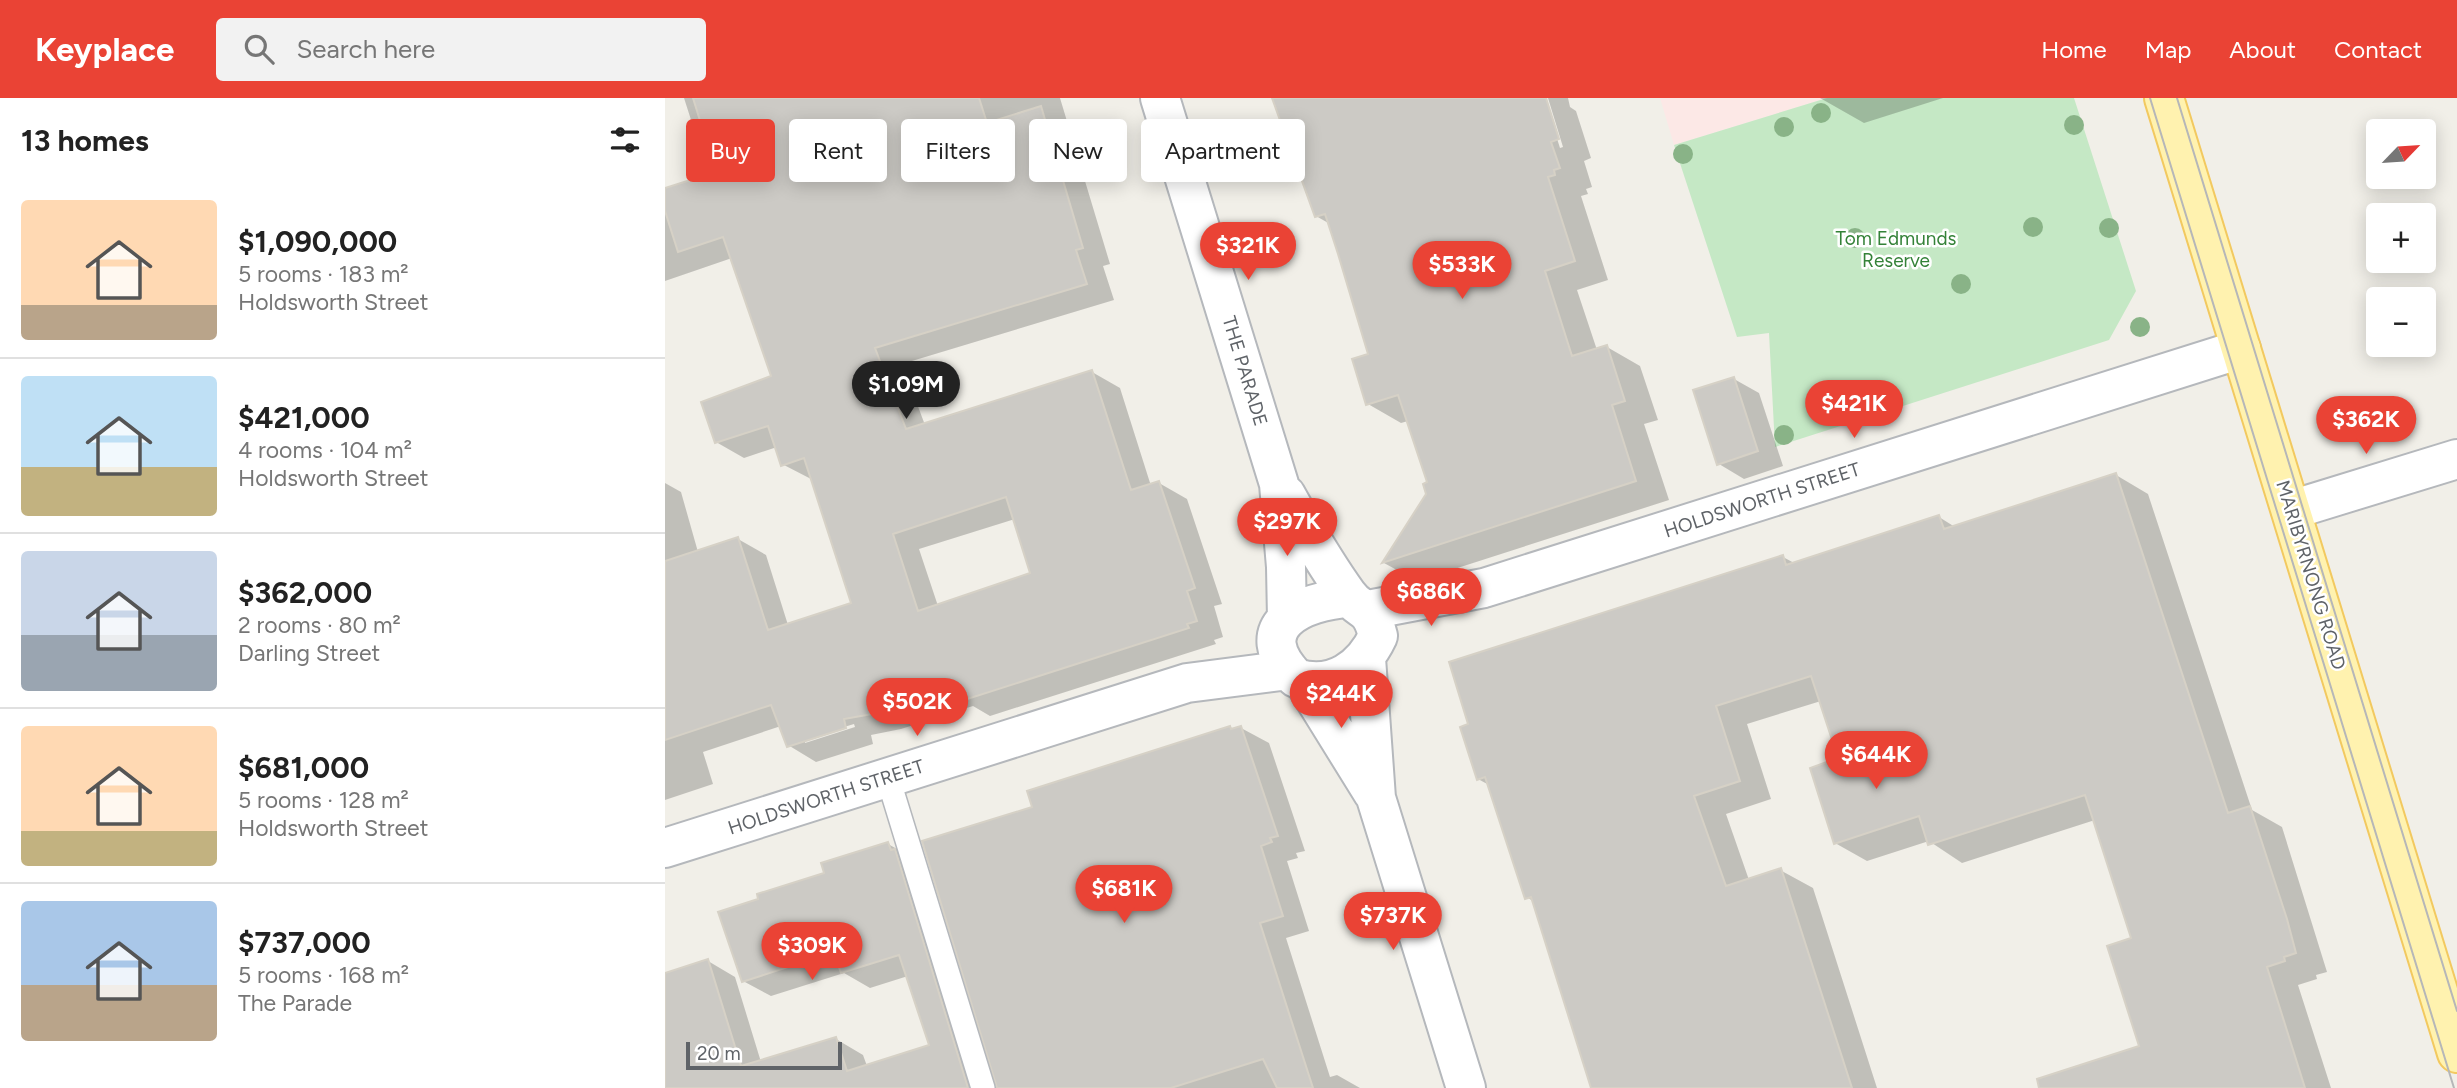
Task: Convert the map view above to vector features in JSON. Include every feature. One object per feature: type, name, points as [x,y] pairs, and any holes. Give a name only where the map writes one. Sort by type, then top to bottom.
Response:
[{"type":"main road","name":"MARIBYRNONG ROAD","points":[[2164,98],[2457,1053]]},
{"type":"street","name":"THE PARADE","points":[[1160,98],[1279,484],[1286,567],[1282,627]]},
{"type":"street","name":"HOLDSWORTH STREET","points":[[1365,627],[2241,349]]},
{"type":"street","points":[[2291,510],[2457,459]]},
{"type":"street","name":"THE PARADE","points":[[1279,484],[1365,627]]},
{"type":"street","points":[[1365,627],[1324,599],[1296,610],[1282,627],[1278,654],[1296,675],[1376,798]]},
{"type":"street","name":"HOLDSWORTH STREET","points":[[665,848],[1187,683],[1282,627]]},
{"type":"street","points":[[1296,675],[1338,677],[1365,627]]},
{"type":"street","points":[[1365,627],[1376,798],[1466,1088]]},
{"type":"street","name":"HOLDSWORTH STREET","points":[[1187,683],[1296,675]]},
{"type":"lane","points":[[888,778],[983,1088]]},
{"type":"shaded area","points":[[1660,98],[1827,98],[1674,145]]},
{"type":"green space","name":"Tom Edmunds Reserve","points":[[1827,98],[2074,98],[2136,291],[2109,340],[1775,447],[1769,333],[1737,337],[1674,145]]},
{"type":"building","points":[[693,98],[979,98],[986,119],[901,119],[901,182],[1015,182],[1015,119],[1000,119],[1041,106],[1045,119],[1029,119],[1029,182],[1063,182],[1083,248],[1076,250],[1087,284],[875,348],[906,429],[1092,370],[1131,490],[1159,481],[1195,588],[1187,591],[1197,621],[1187,624],[1189,628],[961,701],[957,687],[872,714],[844,719],[846,728],[787,747],[771,705],[665,740],[665,561],[738,537],[768,630],[851,603],[804,458],[781,466],[768,426],[715,443],[701,402],[771,376],[723,237],[678,252],[665,211],[665,188],[686,181],[775,182],[775,119],[700,119]],"holes":[[[1006,497],[1030,573],[918,611],[893,534]]]},
{"type":"building","points":[[1272,98],[1546,98],[1559,139],[1551,142],[1560,168],[1554,170],[1555,175],[1548,177],[1575,261],[1545,271],[1572,356],[1607,345],[1625,401],[1612,405],[1636,481],[1382,563],[1426,494],[1423,484],[1427,482],[1398,395],[1366,405],[1352,359],[1368,354],[1325,214],[1315,217],[1302,182],[1305,182],[1305,119],[1280,119]]},
{"type":"building","points":[[1734,377],[1758,451],[1717,465],[1693,390]]},
{"type":"building","points":[[2116,473],[2228,813],[2250,806],[2287,919],[2296,953],[2284,957],[2285,961],[2267,967],[2305,1088],[2039,1088],[2037,1079],[2139,1046],[2107,946],[2131,938],[2085,795],[1928,845],[1919,816],[1834,844],[1810,768],[1838,758],[1811,676],[1716,706],[1740,781],[1694,796],[1726,886],[1781,868],[1852,1088],[1591,1088],[1531,897],[1525,899],[1485,777],[1477,780],[1460,727],[1468,724],[1449,662],[1783,555],[1786,565],[1939,515],[1944,529]]},
{"type":"building","points":[[1230,726],[1231,729],[1241,726],[1278,836],[1270,838],[1272,842],[1261,846],[1283,916],[1260,923],[1313,1088],[1277,1088],[1263,1059],[1171,1088],[997,1088],[922,841],[1032,807],[1027,791]]},
{"type":"building","points":[[888,842],[891,850],[895,849],[968,1088],[665,1088],[665,973],[708,959],[741,1066],[836,1037],[847,1071],[929,1045],[899,955],[841,973],[834,952],[742,982],[718,912],[758,899],[757,894],[824,873],[821,863]]},
{"type":"tram line","points":[[2150,98],[2454,1088]]},
{"type":"tram line","points":[[2177,98],[2457,1011]]}]
